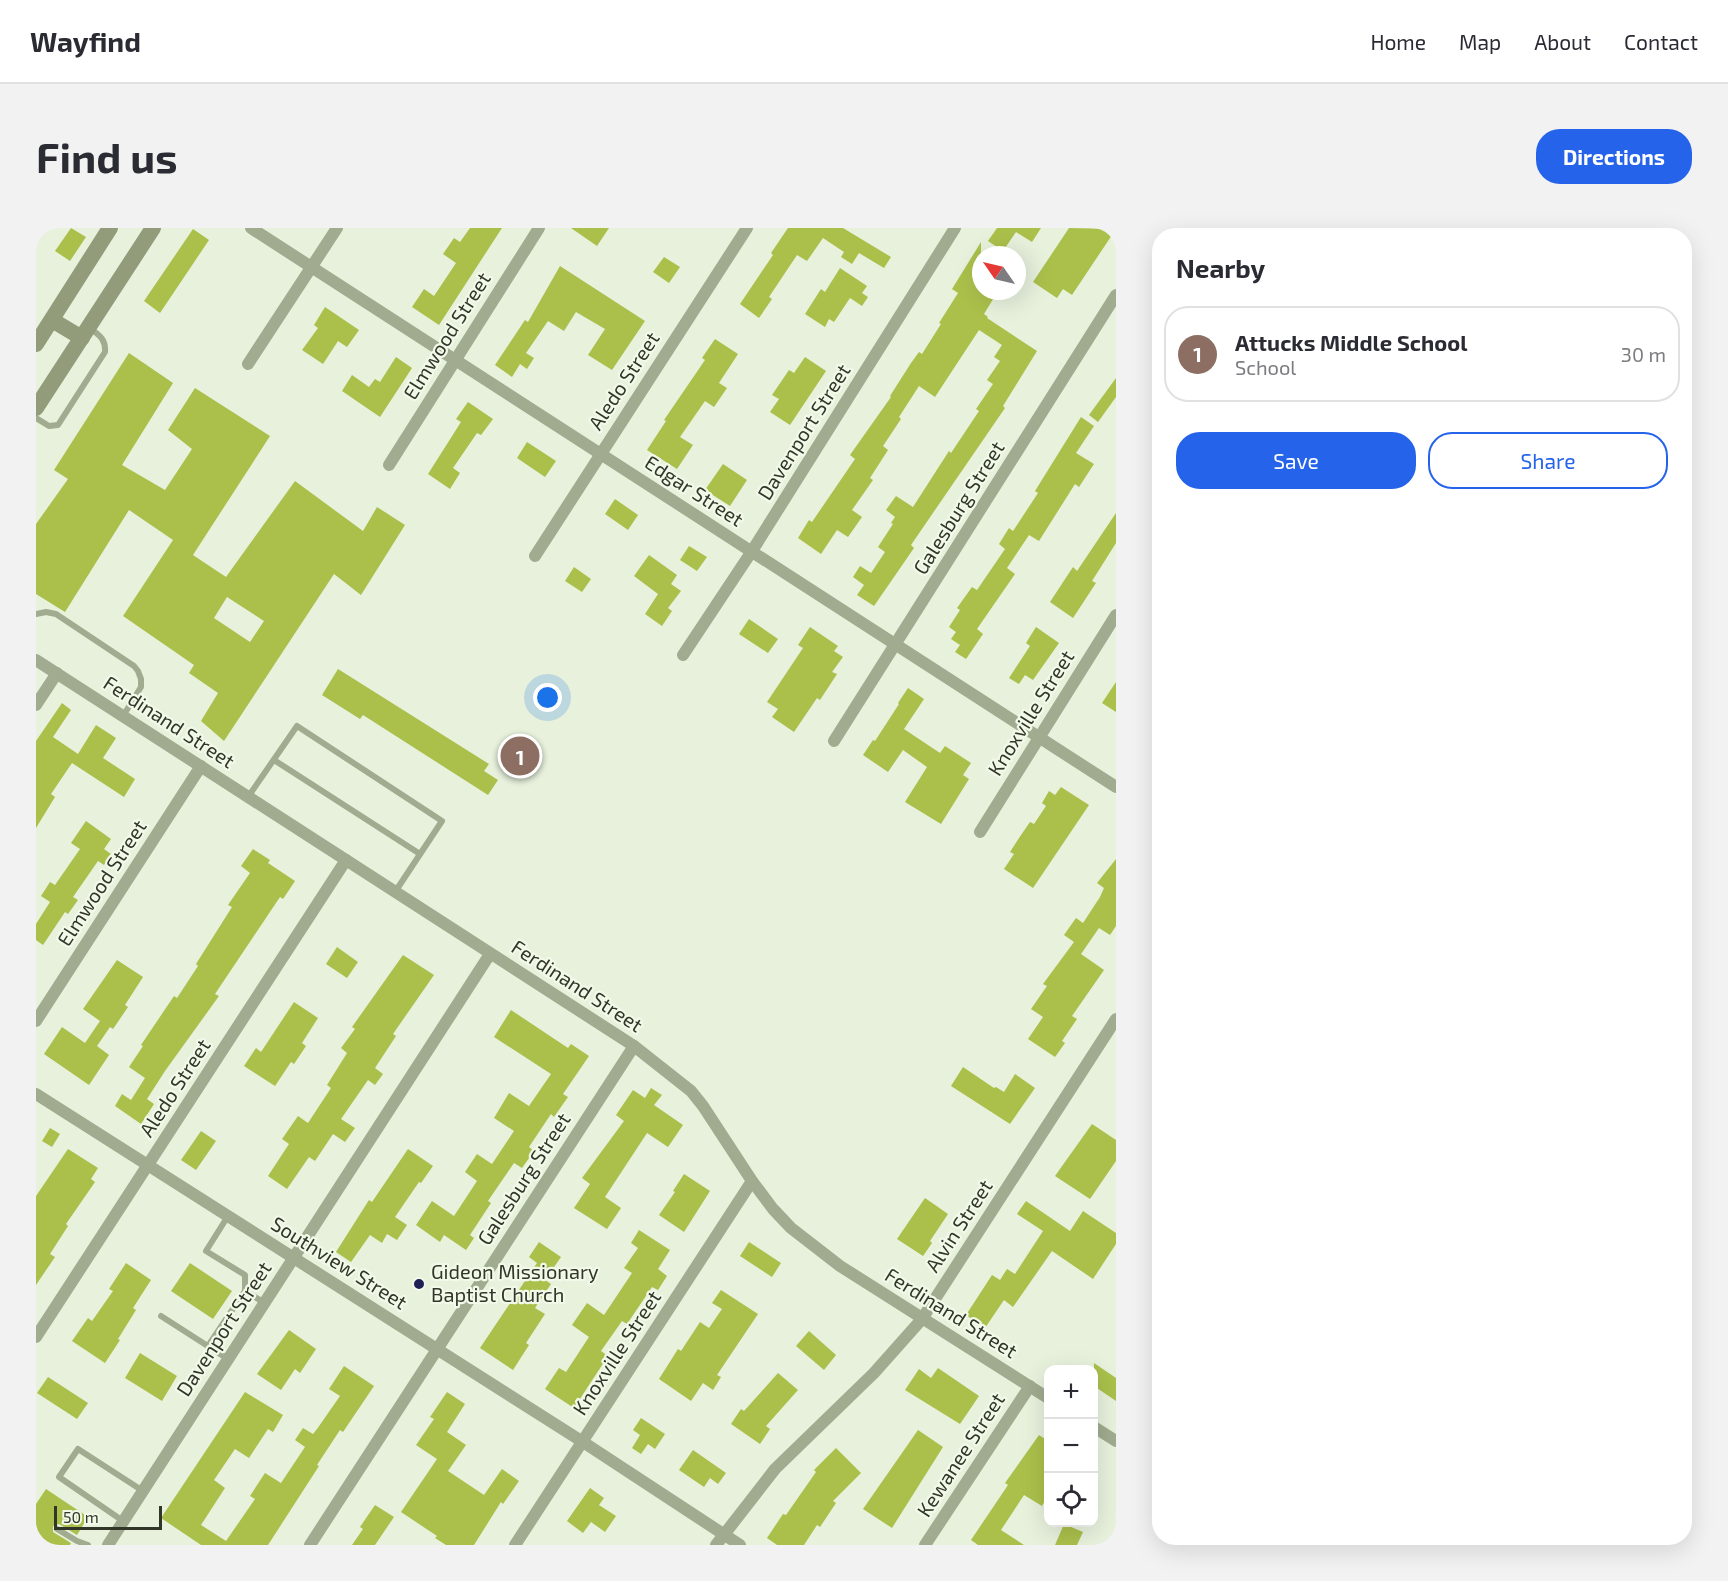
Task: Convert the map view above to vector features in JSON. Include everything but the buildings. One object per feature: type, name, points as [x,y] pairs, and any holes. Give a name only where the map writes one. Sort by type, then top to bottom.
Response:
[{"type":"main road","points":[[36,344],[110,228]]},
{"type":"main road","points":[[36,408],[153,228]]},
{"type":"main road","points":[[52,320],[85,332]]},
{"type":"street","name":"Edgar Street","points":[[251,228],[1116,788]]},
{"type":"street","points":[[248,364],[337,228]]},
{"type":"street","name":"Elmwood Street","points":[[389,465],[539,228]]},
{"type":"street","name":"Aledo Street","points":[[535,556],[747,228]]},
{"type":"street","name":"Davenport Street","points":[[683,656],[752,552],[956,228]]},
{"type":"street","name":"Galesburg Street","points":[[834,741],[1116,295]]},
{"type":"street","name":"Knoxville Street","points":[[980,832],[1116,615]]},
{"type":"street","name":"Ferdinand Street","points":[[36,660],[634,1046],[691,1091],[773,1209],[813,1247],[1044,1395]]},
{"type":"street","points":[[36,705],[57,673]]},
{"type":"street","name":"Elmwood Street","points":[[36,1021],[201,766]]},
{"type":"street","name":"Aledo Street","points":[[36,1337],[346,860]]},
{"type":"street","name":"Davenport Street","points":[[108,1545],[490,954]]},
{"type":"street","name":"Alvin Street","points":[[716,1545],[775,1469],[874,1373],[922,1319],[1116,1019]]},
{"type":"street","name":"Galesburg Street","points":[[310,1545],[634,1046]]},
{"type":"street","name":"Southview Street","points":[[36,1094],[583,1442],[740,1545]]},
{"type":"street","name":"Knoxville Street","points":[[515,1545],[752,1181]]},
{"type":"street","name":"Kewanee Street","points":[[925,1545],[1030,1386]]},
{"type":"street","points":[[1098,1430],[1116,1441]]},
{"type":"lane","points":[[36,418],[49,426],[58,425],[105,352],[106,344],[101,336],[85,332]]},
{"type":"lane","points":[[36,614],[46,612],[56,614],[134,666],[141,679],[141,687],[123,716]]},
{"type":"lane","points":[[248,797],[297,726],[442,821],[395,892]]},
{"type":"lane","points":[[274,760],[420,854]]},
{"type":"lane","points":[[208,1346],[245,1291],[245,1275],[206,1251],[228,1216]]},
{"type":"lane","points":[[245,1291],[265,1303]]},
{"type":"lane","points":[[161,1316],[228,1359]]},
{"type":"lane","points":[[123,1521],[59,1477],[78,1449],[143,1491]]},
{"type":"lane","points":[[57,1529],[76,1541],[88,1545]]},
{"type":"place","name":"Attucks Middle School","points":[[520,756]]},
{"type":"place","name":"Gideon Missionary Baptist Church","points":[[419,1284]]}]
